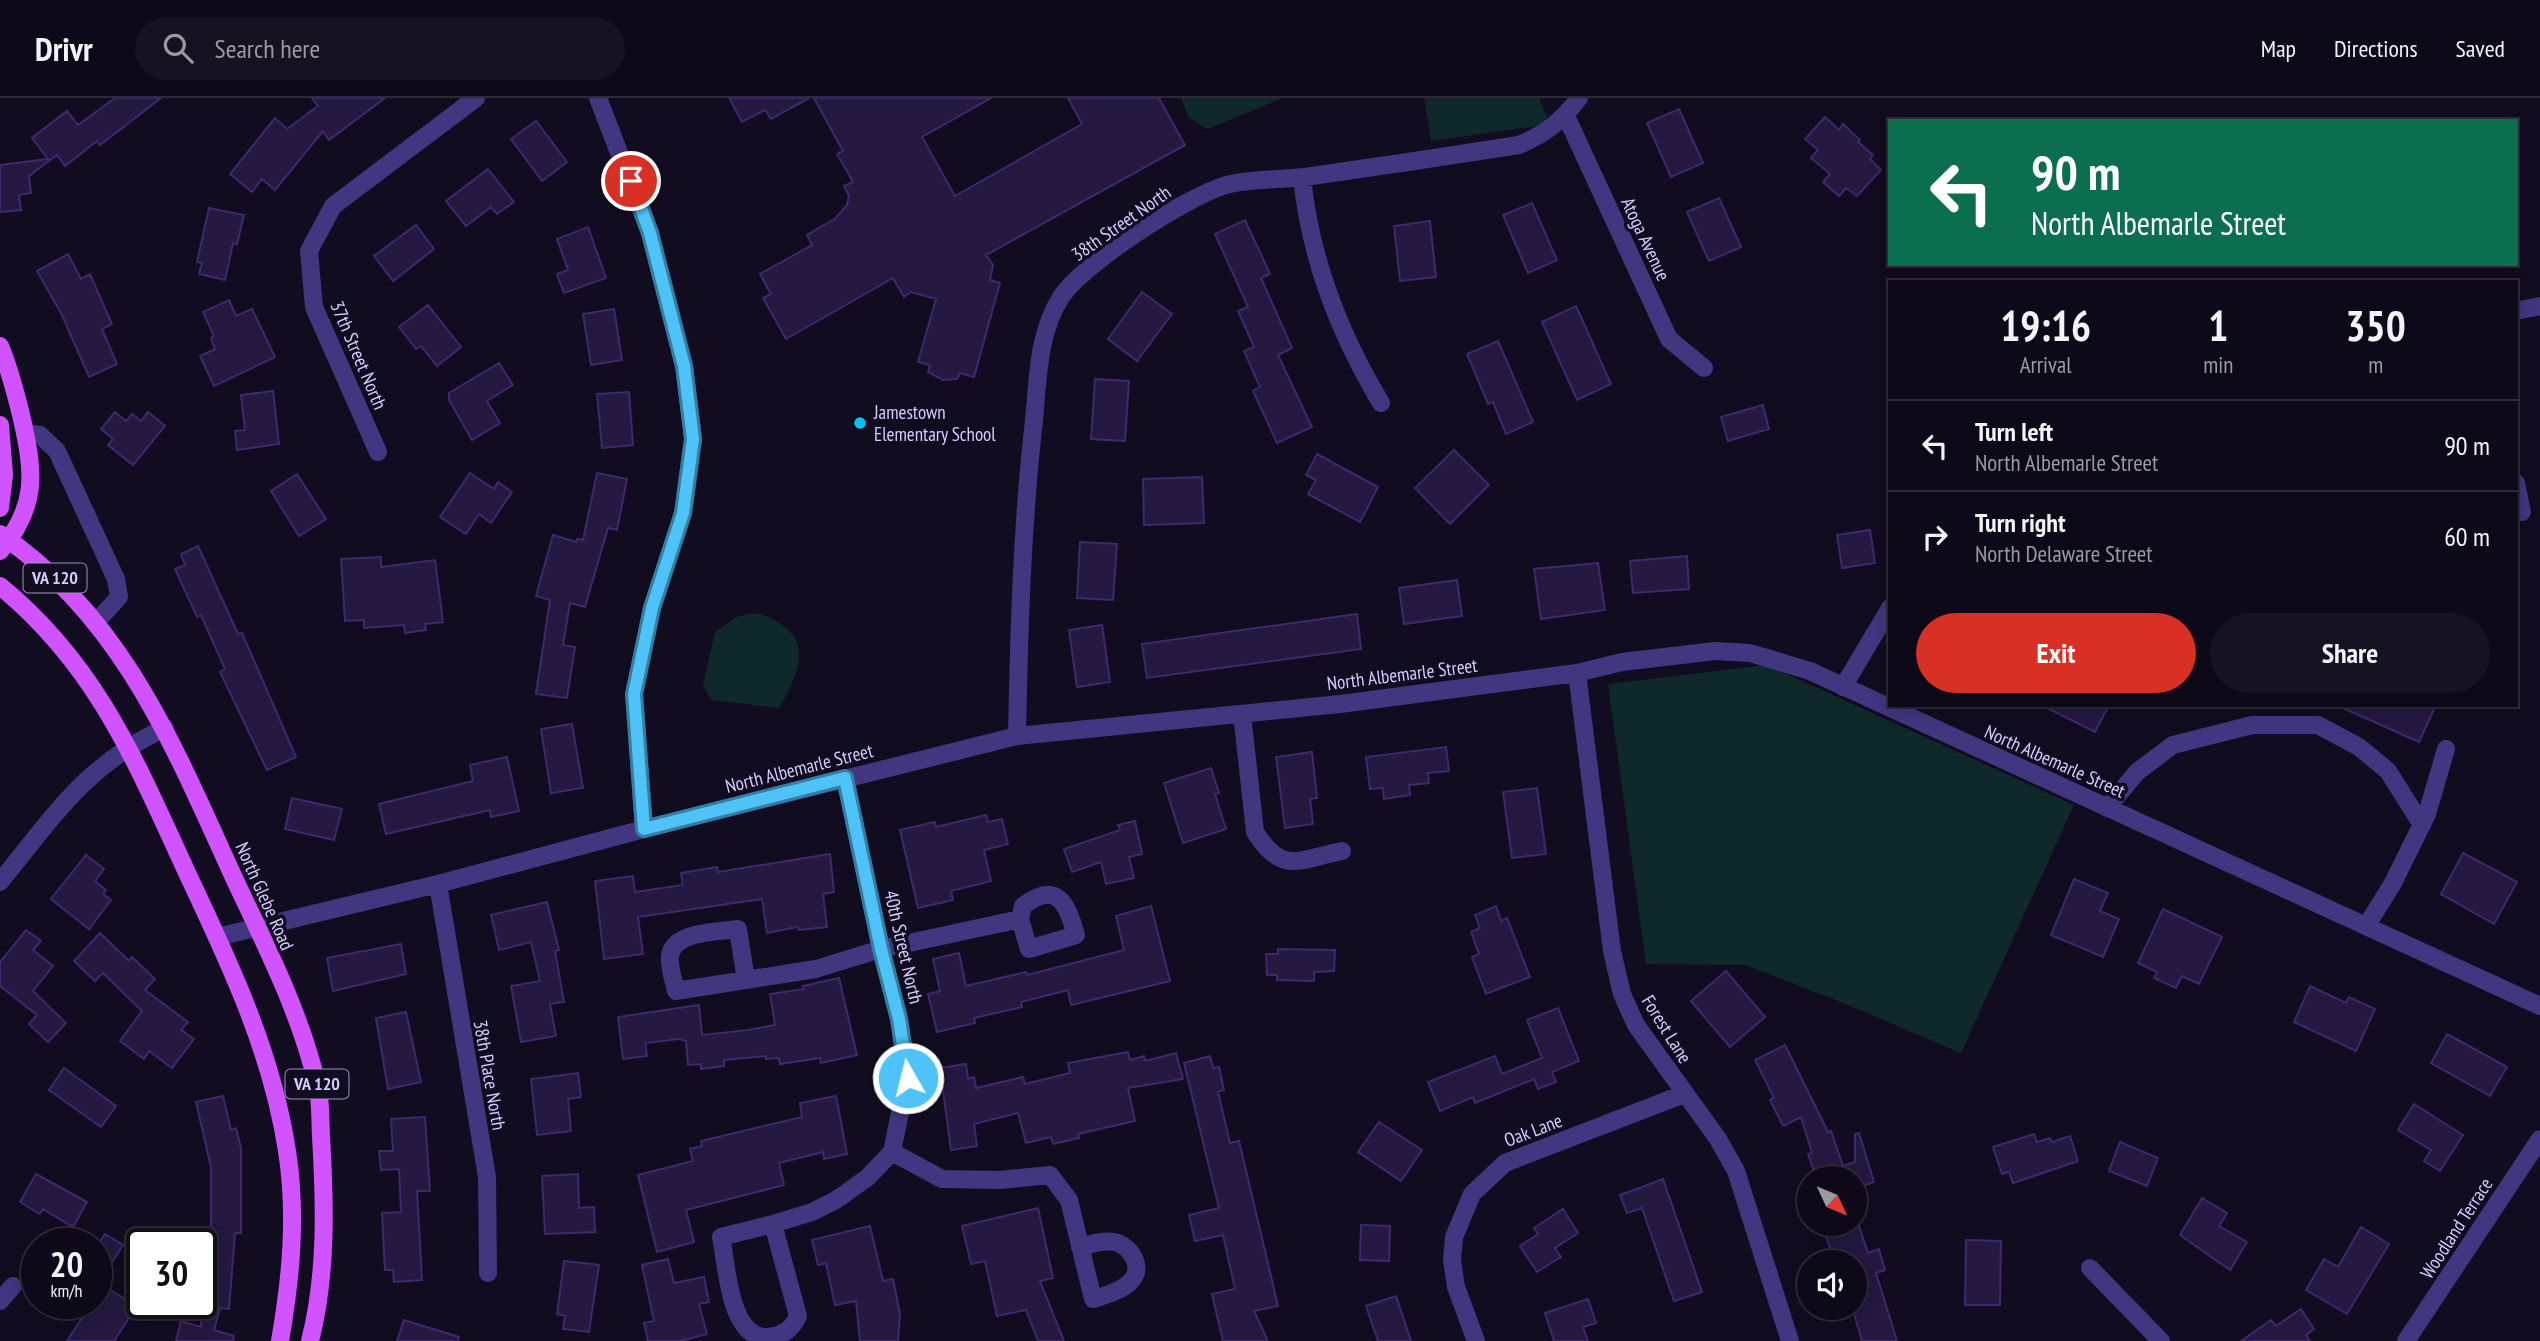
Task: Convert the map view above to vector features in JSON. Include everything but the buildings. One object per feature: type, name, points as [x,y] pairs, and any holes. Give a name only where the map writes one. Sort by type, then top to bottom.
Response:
[{"type":"main road","points":[[0,346],[25,433],[31,465],[31,492],[25,513],[3,542]]},
{"type":"main road","points":[[0,425],[4,475],[0,508]]},
{"type":"main road","name":"North Glebe Road","points":[[3,542],[71,593],[97,621],[125,659],[165,728],[294,1010],[317,1086],[324,1187],[320,1301],[310,1341]]},
{"type":"main road","name":"VA 120","points":[[0,586],[46,629],[79,667],[110,712],[249,1010],[273,1077],[288,1154],[293,1234],[280,1341]]},
{"type":"street","name":"37th Street North","points":[[378,452],[314,307],[309,251],[334,206],[477,98]]},
{"type":"street","points":[[598,98],[650,233],[684,366],[693,439],[683,513],[652,608],[634,694],[644,829]]},
{"type":"street","name":"38th Street North","points":[[1017,736],[1019,605],[1030,451],[1042,344],[1050,319],[1062,296],[1107,255],[1196,197],[1228,184],[1302,177],[1519,145],[1541,136],[1566,116],[1579,98]]},
{"type":"street","name":"Atoga Avenue","points":[[1566,116],[1669,339],[1704,368]]},
{"type":"street","points":[[1302,177],[1313,253],[1344,334],[1381,403]]},
{"type":"street","points":[[2518,311],[2540,306]]},
{"type":"street","points":[[25,433],[40,435],[57,451],[117,579],[119,597],[97,621]]},
{"type":"street","points":[[2518,493],[2522,512]]},
{"type":"street","points":[[1843,687],[1888,611]]},
{"type":"street","name":"North Albemarle Street","points":[[217,937],[438,884],[644,829],[1017,736],[1242,713],[1577,673],[1622,662],[1715,652],[1750,653],[1783,660],[2540,1006]]},
{"type":"street","name":"Forest Lane","points":[[1577,673],[1612,951],[1622,994],[1636,1025],[1718,1139],[1735,1171],[1790,1341]]},
{"type":"street","points":[[1242,713],[1255,832],[1265,848],[1275,858],[1289,862],[1342,851]]},
{"type":"street","points":[[2107,808],[2137,772],[2173,745],[2252,724],[2318,725],[2359,747],[2388,771],[2422,825]]},
{"type":"street","points":[[0,882],[82,781],[128,747],[165,728]]},
{"type":"street","points":[[2367,925],[2422,825],[2446,749]]},
{"type":"street","name":"40th Street North","points":[[845,778],[881,949],[899,1019],[908,1078],[892,1152]]},
{"type":"street","name":"38th Place North","points":[[438,884],[487,1177],[488,1273]]},
{"type":"street","points":[[746,980],[738,929],[682,939],[672,947],[670,957],[676,991],[746,980],[816,969],[881,949],[1020,919]]},
{"type":"street","name":"Oak Lane","points":[[1476,1341],[1457,1287],[1452,1259],[1454,1237],[1472,1194],[1504,1163],[1684,1094]]},
{"type":"street","name":"Woodland Terrace","points":[[2406,1341],[2540,1139]]},
{"type":"street","points":[[773,1224],[798,1315],[793,1326],[782,1335],[764,1338],[750,1333],[738,1321],[721,1237],[812,1212],[836,1200],[867,1178],[892,1152],[942,1179],[999,1180],[1050,1175],[1069,1200],[1080,1247]]},
{"type":"street","points":[[2090,1268],[2161,1341]]},
{"type":"street","points":[[0,1301],[13,1286]]},
{"type":"green space","points":[[1181,98],[1283,98],[1207,129],[1189,118]]},
{"type":"green space","points":[[1424,98],[1539,98],[1550,124],[1431,141]]},
{"type":"green space","points":[[756,613],[788,630],[796,640],[799,652],[794,678],[779,708],[712,700],[703,685],[715,632],[736,617]]},
{"type":"green space","points":[[1767,665],[2074,805],[1961,1053],[1745,965],[1646,964],[1608,684]]},
{"type":"place","name":"Jamestown Elementary School","points":[[860,423]]},
{"type":"route","points":[[631,181],[650,233],[684,366],[693,439],[683,513],[652,608],[634,694],[644,829],[845,778],[881,949],[899,1019],[908,1078]]}]
